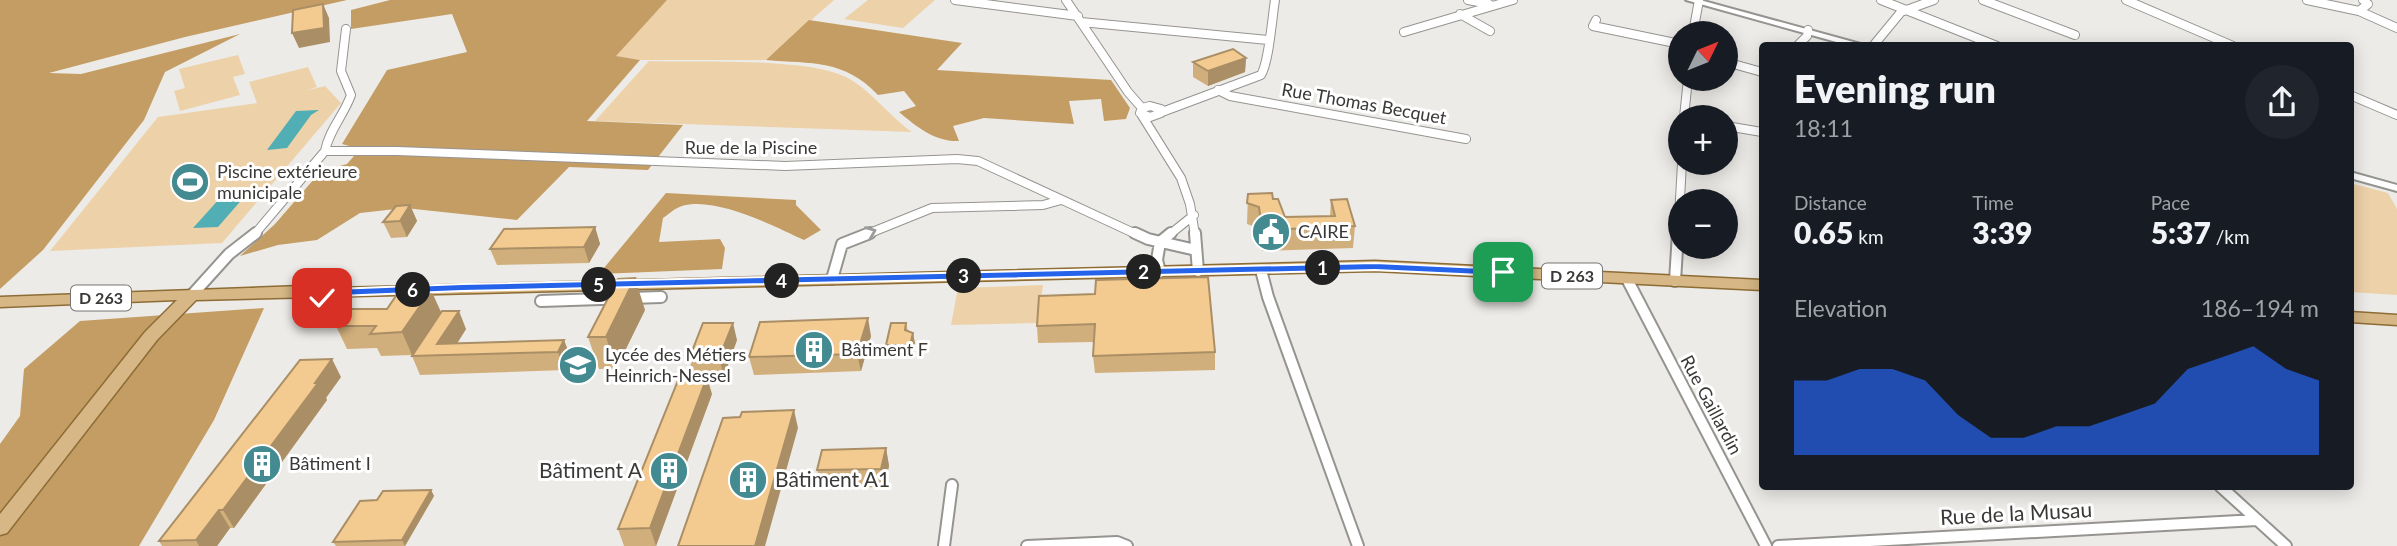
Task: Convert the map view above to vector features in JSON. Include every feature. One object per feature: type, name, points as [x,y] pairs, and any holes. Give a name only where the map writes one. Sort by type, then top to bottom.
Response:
[{"type":"main road","name":"D 263","points":[[0,302],[322,298],[335,293],[1381,266],[1759,285]]},
{"type":"main road","name":"D 263","points":[[0,310],[189,298]]},
{"type":"main road","points":[[0,528],[147,341],[189,298]]},
{"type":"main road","points":[[2354,317],[2397,320]]},
{"type":"street","points":[[955,0],[1079,19],[1268,40]]},
{"type":"street","points":[[1066,0],[1128,93],[1147,108],[1159,114],[1222,89]]},
{"type":"street","points":[[1147,108],[1222,89],[1256,78],[1265,71],[1275,0]]},
{"type":"street","points":[[1461,0],[1476,9]]},
{"type":"street","points":[[1468,0],[1493,5]]},
{"type":"street","points":[[1404,32],[1513,0]]},
{"type":"street","points":[[1881,0],[1987,42]]},
{"type":"street","points":[[1876,42],[1901,12],[1934,0]]},
{"type":"street","points":[[1983,0],[2075,35]]},
{"type":"street","points":[[2126,0],[2224,42]]},
{"type":"street","points":[[2306,0],[2360,11],[2397,28]]},
{"type":"street","points":[[2360,11],[2368,4],[2363,0]]},
{"type":"street","points":[[1694,21],[1696,1],[1850,42]]},
{"type":"street","points":[[1460,14],[1490,31]]},
{"type":"street","points":[[1596,20],[1593,26],[1668,42]]},
{"type":"street","points":[[189,298],[229,254],[261,229],[325,151],[326,141],[344,116],[351,95],[341,71],[346,29]]},
{"type":"street","points":[[1801,42],[1807,36],[1808,30]]},
{"type":"street","points":[[1738,65],[1759,71]]},
{"type":"street","name":"Rue Thomas Becquet","points":[[1222,89],[1256,100],[1466,139]]},
{"type":"street","points":[[2354,98],[2397,115]]},
{"type":"street","points":[[1147,108],[1159,114]]},
{"type":"street","points":[[1147,108],[1147,126],[1180,176],[1194,215],[1198,271]]},
{"type":"street","points":[[1159,114],[1155,126],[1160,142]]},
{"type":"street","points":[[1738,128],[1759,132]]},
{"type":"street","name":"Rue de la Piscine","points":[[325,151],[397,151],[785,166],[957,159],[978,161],[1148,239],[1196,250]]},
{"type":"street","points":[[1675,281],[1681,175]]},
{"type":"street","points":[[2354,176],[2397,188]]},
{"type":"street","points":[[832,279],[842,244],[932,208],[1043,205],[1061,200]]},
{"type":"street","points":[[1160,272],[1157,260],[1160,242],[1194,215]]},
{"type":"street","points":[[1261,270],[1268,297],[1359,546]]},
{"type":"street","name":"Rue Gaillardin","points":[[1626,279],[1766,546]]},
{"type":"street","points":[[541,301],[661,297]]},
{"type":"street","points":[[944,546],[952,485]]},
{"type":"street","points":[[2224,490],[2286,546]]},
{"type":"street","name":"Rue de la Musau","points":[[1778,546],[2257,520]]},
{"type":"street","points":[[1027,546],[1117,542],[1127,546]]},
{"type":"shaded area","points":[[0,0],[347,0],[185,37],[49,73],[81,74],[240,34],[165,72],[144,120],[43,250],[0,289]]},
{"type":"shaded area","points":[[390,0],[667,0],[616,56],[640,60],[587,121],[683,125],[648,170],[569,167],[517,220],[405,208],[360,213],[317,240],[278,245],[240,256],[275,224],[321,171],[347,164],[360,149],[342,144],[387,70],[467,52],[452,14],[351,29],[351,10]]},
{"type":"shaded area","points":[[667,0],[834,0],[766,60],[640,60],[615,56]]},
{"type":"shaded area","points":[[868,0],[935,0],[903,28],[844,19]]},
{"type":"shaded area","points":[[809,20],[962,43],[937,70],[1111,80],[1130,108],[1126,119],[1104,121],[1101,99],[1069,101],[1074,124],[984,118],[953,126],[959,141],[942,139],[920,128],[899,112],[916,106],[904,91],[878,95],[865,83],[840,69],[813,63],[766,60]]},
{"type":"shaded area","points":[[238,55],[245,74],[233,77],[240,95],[180,111],[174,91],[185,88],[179,69]]},
{"type":"shaded area","points":[[649,61],[751,62],[805,66],[828,71],[855,82],[912,132],[595,121]]},
{"type":"shaded area","name":"Piscine extérieure municipale","points":[[308,67],[317,87],[305,91],[325,86],[341,103],[222,243],[50,251],[158,117],[257,103],[249,82]]},
{"type":"shaded area","points":[[2354,184],[2388,193],[2397,209],[2397,295],[2354,292]]},
{"type":"shaded area","points":[[666,193],[796,200],[796,205],[821,230],[804,240],[761,220],[727,209],[711,205],[682,206],[663,218],[659,242],[720,239],[725,248],[722,269],[599,274]]},
{"type":"shaded area","points":[[1043,285],[1038,323],[951,325],[958,288]]},
{"type":"shaded area","points":[[264,308],[214,420],[139,546],[0,546],[0,444],[20,416],[24,369],[80,321]]},
{"type":"water","points":[[319,110],[311,115],[287,148],[267,150],[296,111]]},
{"type":"water","points":[[245,196],[218,227],[193,228],[221,197]]},
{"type":"building","points":[[323,4],[324,28],[292,33],[293,10]]},
{"type":"building","points":[[1233,49],[1246,58],[1208,71],[1193,62]]},
{"type":"building","points":[[1272,193],[1273,199],[1278,199],[1285,217],[1335,216],[1331,200],[1347,199],[1355,226],[1262,230],[1259,207],[1247,203],[1248,194]]},
{"type":"building","points":[[410,205],[400,221],[383,222],[396,206]]},
{"type":"building","points":[[595,227],[584,247],[490,249],[504,229]]},
{"type":"building","points":[[1208,277],[1215,352],[1093,356],[1095,324],[1037,326],[1039,296],[1095,294],[1096,280]]},
{"type":"building","points":[[635,278],[606,337],[588,337],[618,279]]},
{"type":"building","points":[[400,290],[431,290],[402,332],[370,334],[376,326],[336,326],[349,309],[387,309]]},
{"type":"building","points":[[442,311],[459,311],[437,344],[564,340],[558,352],[412,356]]},
{"type":"building","points":[[868,318],[857,354],[749,357],[760,322]]},
{"type":"building","points":[[703,323],[733,323],[719,358],[689,359]]},
{"type":"building","points":[[891,323],[906,323],[905,330],[913,333],[910,345],[886,345]]},
{"type":"building","points":[[332,359],[315,383],[318,383],[223,510],[219,510],[196,540],[159,541],[300,360]]},
{"type":"building","points":[[707,377],[650,528],[618,529],[679,378]]},
{"type":"building","name":"Bâtiment A1","points":[[794,410],[755,546],[678,546],[723,418],[740,417],[742,412]]},
{"type":"building","points":[[886,448],[881,469],[817,470],[822,450]]},
{"type":"building","points":[[431,490],[402,540],[333,542],[360,501],[377,500],[383,491]]},
{"type":"place","name":"Piscine extérieure municipale","points":[[190,182]]},
{"type":"place","name":"CAIRE","points":[[1271,232]]},
{"type":"place","name":"Bâtiment F","points":[[814,350]]},
{"type":"place","name":"Lycée des Métiers Heinrich-Nessel","points":[[578,365]]},
{"type":"place","name":"Bâtiment I","points":[[262,464]]},
{"type":"place","name":"Bâtiment A","points":[[669,471]]},
{"type":"place","name":"Bâtiment A1","points":[[748,480]]},
{"type":"route","points":[[322,298],[335,293],[462,288],[1375,266],[1503,272]]}]
